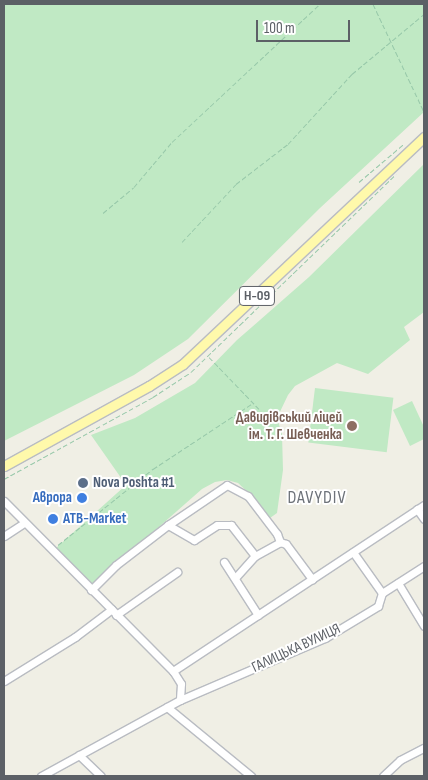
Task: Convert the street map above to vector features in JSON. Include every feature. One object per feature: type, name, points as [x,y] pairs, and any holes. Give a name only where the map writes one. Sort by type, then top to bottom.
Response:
[{"type":"main road","name":"Н-09","points":[[4,466],[149,386],[183,364],[424,137]]},
{"type":"street","points":[[91,590],[116,565],[168,524],[228,485],[248,496],[278,534],[280,542]]},
{"type":"street","points":[[4,501],[173,671],[181,684],[180,700]]},
{"type":"street","points":[[173,671],[424,505]]},
{"type":"street","points":[[417,509],[424,520]]},
{"type":"street","points":[[4,536],[24,523]]},
{"type":"street","points":[[168,524],[194,540],[217,525],[231,525],[255,556]]},
{"type":"street","points":[[235,578],[255,556],[280,542],[286,544],[312,579]]},
{"type":"street","points":[[353,552],[382,593],[424,566]]},
{"type":"street","points":[[224,562],[258,615]]},
{"type":"street","points":[[4,681],[177,572]]},
{"type":"street","points":[[398,583],[424,626]]},
{"type":"street","name":"ГАЛИЦЬКА ВУЛИЦЯ","points":[[41,776],[180,700],[325,638],[378,606],[382,593]]},
{"type":"street","points":[[167,707],[251,776]]},
{"type":"street","points":[[383,776],[400,760],[424,748]]},
{"type":"street","points":[[79,755],[102,776]]},
{"type":"path","points":[[103,213],[134,187],[172,142],[320,4]]},
{"type":"path","points":[[373,4],[424,112]]},
{"type":"path","points":[[182,242],[236,184],[288,144],[352,74],[392,43],[424,14]]},
{"type":"path","points":[[360,182],[406,143]]},
{"type":"path","points":[[209,357],[259,410]]},
{"type":"path","points":[[51,550],[153,469],[253,403]]},
{"type":"green space","points":[[4,4],[424,4],[424,112],[320,208],[188,339],[134,375],[4,441]]},
{"type":"green space","points":[[424,164],[424,312],[404,327],[410,340],[368,374],[337,363],[295,386],[288,395],[277,418],[282,434],[283,470],[277,513],[270,518],[253,497],[238,483],[227,480],[215,482],[202,489],[93,585],[56,548],[126,485],[91,435],[135,418],[195,383],[237,340],[309,277]]},
{"type":"green space","points":[[315,388],[393,398],[387,452],[308,443]]},
{"type":"green space","points":[[412,401],[424,427],[424,439],[410,446],[393,410]]},
{"type":"place","name":"Давидівський ліцей ім. Т. Г. Шевченка","points":[[352,426]]},
{"type":"place","name":"Nova Poshta #1","points":[[83,483]]},
{"type":"place","name":"Аврора","points":[[82,498]]},
{"type":"place","name":"ATB-Market","points":[[53,519]]},
{"type":"district","name":"DAVYDIV","points":[[317,498]]}]
